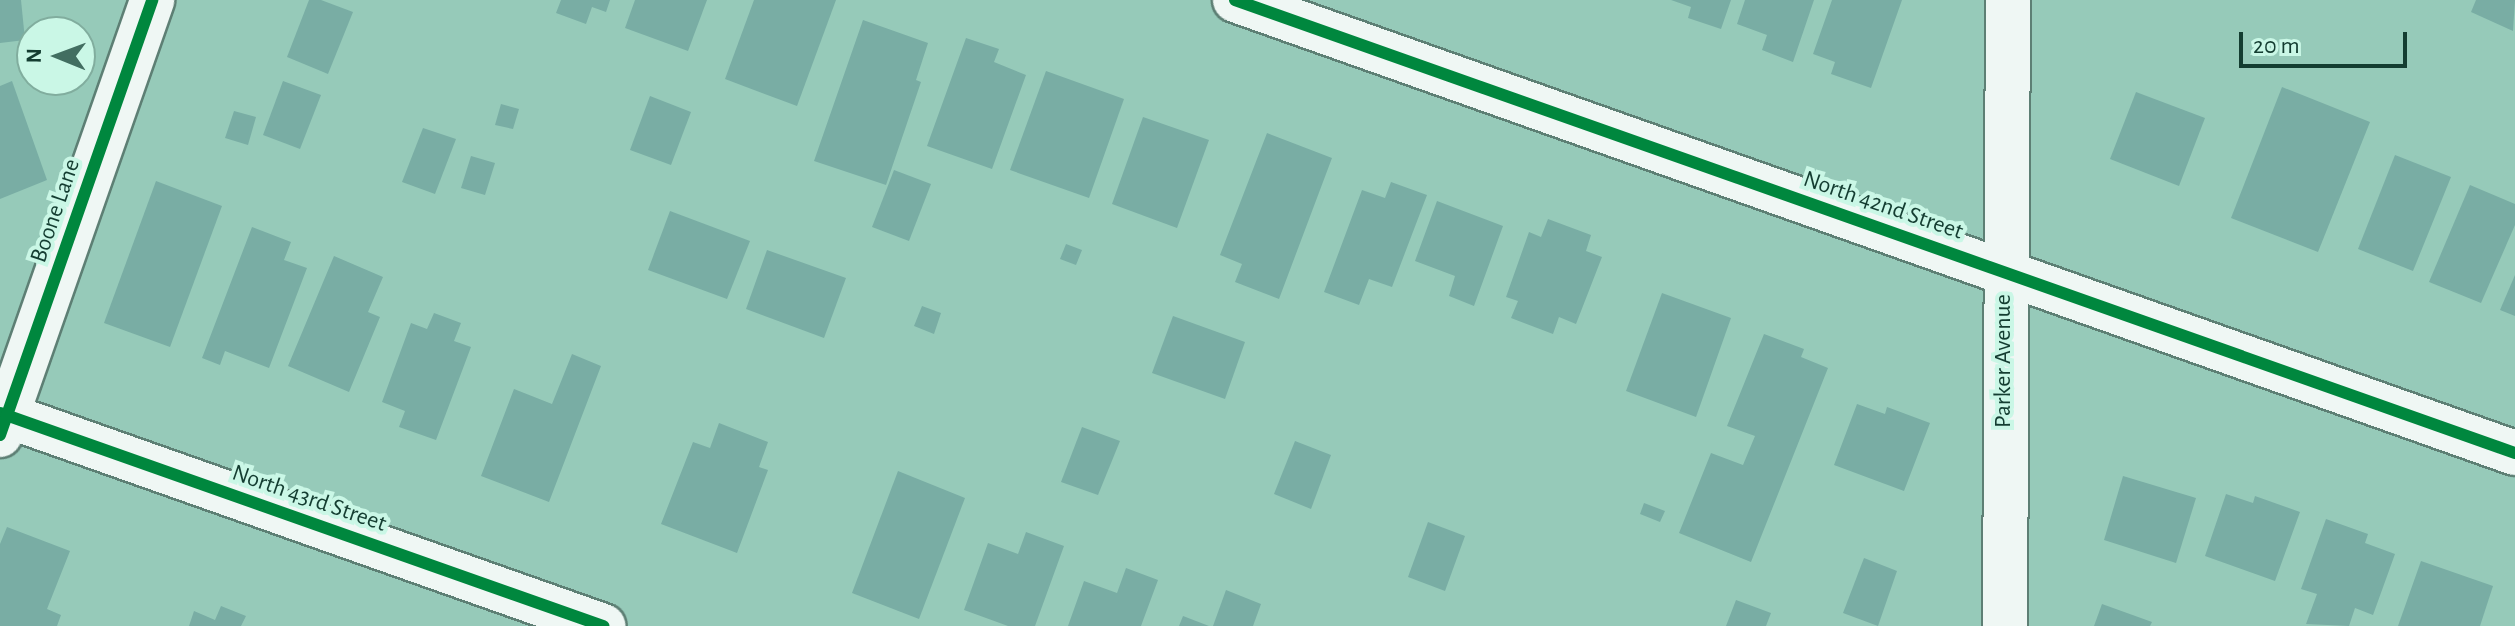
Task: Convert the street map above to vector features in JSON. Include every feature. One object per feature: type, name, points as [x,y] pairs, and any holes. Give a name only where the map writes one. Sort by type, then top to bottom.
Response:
[{"type":"street","name":"Boone Lane","points":[[3,421],[152,0]]},
{"type":"street","name":"North 42nd Street","points":[[1235,0],[2515,453]]},
{"type":"street","name":"Parker Avenue","points":[[2005,626],[2004,272],[2008,0]]},
{"type":"street","name":"North 43rd Street","points":[[3,421],[603,626]]},
{"type":"building","points":[[0,0],[21,0],[23,16],[16,16],[16,41],[0,43]]},
{"type":"building","points":[[309,0],[321,0],[353,12],[328,74],[287,57]]},
{"type":"building","points":[[561,0],[610,0],[606,12],[592,7],[586,24],[556,13]]},
{"type":"building","points":[[635,0],[707,0],[688,51],[625,28]]},
{"type":"building","points":[[754,0],[836,0],[797,106],[725,79]]},
{"type":"building","points":[[1671,0],[1731,0],[1721,29],[1688,18],[1691,7]]},
{"type":"building","points":[[1745,0],[1814,0],[1793,62],[1762,50],[1767,35],[1737,24]]},
{"type":"building","points":[[1832,0],[1902,0],[1871,88],[1831,74],[1835,62],[1813,54]]},
{"type":"building","points":[[2476,0],[2515,0],[2513,31],[2471,12]]},
{"type":"building","points":[[863,20],[928,43],[916,80],[921,82],[886,185],[814,161]]},
{"type":"building","points":[[966,38],[999,49],[994,62],[1026,75],[992,169],[927,146]]},
{"type":"building","points":[[1046,71],[1124,99],[1089,198],[1010,170]]},
{"type":"building","points":[[12,81],[47,180],[0,199],[0,86]]},
{"type":"building","points":[[283,81],[321,95],[300,149],[263,135]]},
{"type":"building","points":[[2282,87],[2370,122],[2318,252],[2231,218]]},
{"type":"building","points":[[2136,92],[2205,118],[2179,186],[2110,159]]},
{"type":"building","points":[[650,96],[691,112],[671,165],[630,150]]},
{"type":"building","points":[[501,104],[519,109],[513,129],[495,125]]},
{"type":"building","points":[[234,111],[256,117],[248,145],[225,138]]},
{"type":"building","points":[[1143,117],[1209,140],[1177,228],[1112,204]]},
{"type":"building","points":[[423,128],[456,139],[435,194],[402,182]]},
{"type":"building","points":[[1267,133],[1332,158],[1279,299],[1235,282],[1242,264],[1220,255]]},
{"type":"building","points":[[2395,155],[2451,177],[2413,271],[2358,249]]},
{"type":"building","points":[[471,156],[495,163],[485,195],[461,188]]},
{"type":"building","points":[[894,170],[931,184],[909,241],[872,227]]},
{"type":"building","points":[[156,181],[222,206],[170,347],[104,323]]},
{"type":"building","points":[[1391,182],[1427,195],[1392,287],[1369,279],[1359,305],[1324,292],[1362,190],[1385,198]]},
{"type":"building","points":[[2470,185],[2515,204],[2515,225],[2481,303],[2429,282]]},
{"type":"building","points":[[1437,201],[1503,226],[1474,306],[1449,296],[1455,276],[1415,261]]},
{"type":"building","points":[[670,211],[750,241],[727,299],[648,270]]},
{"type":"building","points":[[1548,219],[1591,235],[1586,251],[1602,257],[1576,324],[1559,317],[1553,334],[1511,318],[1518,301],[1506,297],[1529,232],[1541,237]]},
{"type":"building","points":[[252,227],[291,242],[284,260],[307,268],[269,368],[225,351],[220,365],[202,358]]},
{"type":"building","points":[[1066,244],[1082,250],[1076,265],[1060,259]]},
{"type":"building","points":[[767,250],[846,278],[824,338],[746,309]]},
{"type":"building","points":[[334,256],[383,277],[368,312],[380,317],[349,392],[288,366]]},
{"type":"building","points":[[2515,275],[2515,316],[2500,310]]},
{"type":"building","points":[[1662,293],[1731,318],[1696,417],[1626,391]]},
{"type":"building","points":[[922,306],[941,313],[934,334],[914,326]]},
{"type":"building","points":[[434,313],[461,323],[454,341],[471,347],[436,440],[399,427],[405,411],[382,402],[411,323],[427,329]]},
{"type":"building","points":[[1173,316],[1245,342],[1225,399],[1152,373]]},
{"type":"building","points":[[1764,334],[1804,349],[1801,357],[1828,368],[1751,562],[1679,533],[1711,453],[1743,465],[1755,436],[1727,426]]},
{"type":"building","points":[[572,354],[601,366],[549,502],[481,476],[514,389],[552,404]]},
{"type":"building","points":[[1857,404],[1885,414],[1887,407],[1930,423],[1904,491],[1834,465]]},
{"type":"building","points":[[719,423],[768,442],[759,467],[768,470],[737,553],[661,524],[693,442],[710,448]]},
{"type":"building","points":[[1082,427],[1120,441],[1098,495],[1061,482]]},
{"type":"building","points":[[1295,441],[1331,455],[1311,509],[1274,494]]},
{"type":"building","points":[[898,471],[965,498],[919,619],[852,593]]},
{"type":"building","points":[[2123,476],[2196,498],[2176,563],[2104,540]]},
{"type":"building","points":[[2226,494],[2253,503],[2255,496],[2300,512],[2275,581],[2205,556]]},
{"type":"building","points":[[1644,503],[1665,511],[1660,522],[1640,514]]},
{"type":"building","points":[[2326,519],[2368,534],[2365,543],[2395,554],[2373,615],[2355,608],[2349,626],[2306,624],[2317,594],[2301,589]]},
{"type":"building","points":[[1428,522],[1465,536],[1445,591],[1408,577]]},
{"type":"building","points":[[7,527],[70,551],[47,609],[61,615],[57,626],[0,626],[0,544]]},
{"type":"building","points":[[1026,532],[1064,546],[1035,626],[1008,626],[964,610],[988,543],[1018,554]]},
{"type":"building","points":[[1864,558],[1897,571],[1878,626],[1843,613]]},
{"type":"building","points":[[2421,561],[2493,586],[2480,626],[2398,626]]},
{"type":"building","points":[[1126,568],[1158,580],[1141,626],[1068,626],[1084,581],[1117,593]]},
{"type":"building","points":[[1226,590],[1261,604],[1253,626],[1213,626]]},
{"type":"building","points":[[1736,600],[1771,613],[1766,626],[1726,626]]},
{"type":"building","points":[[2102,604],[2152,622],[2150,626],[2094,626]]},
{"type":"building","points":[[221,606],[246,616],[241,626],[189,626],[194,611],[215,620]]},
{"type":"building","points":[[1183,616],[1209,626],[1179,626]]},
{"type":"cycle path","points":[[0,435],[152,0]]},
{"type":"cycle path","points":[[1235,0],[2515,453]]},
{"type":"cycle path","points":[[0,413],[603,626]]}]
